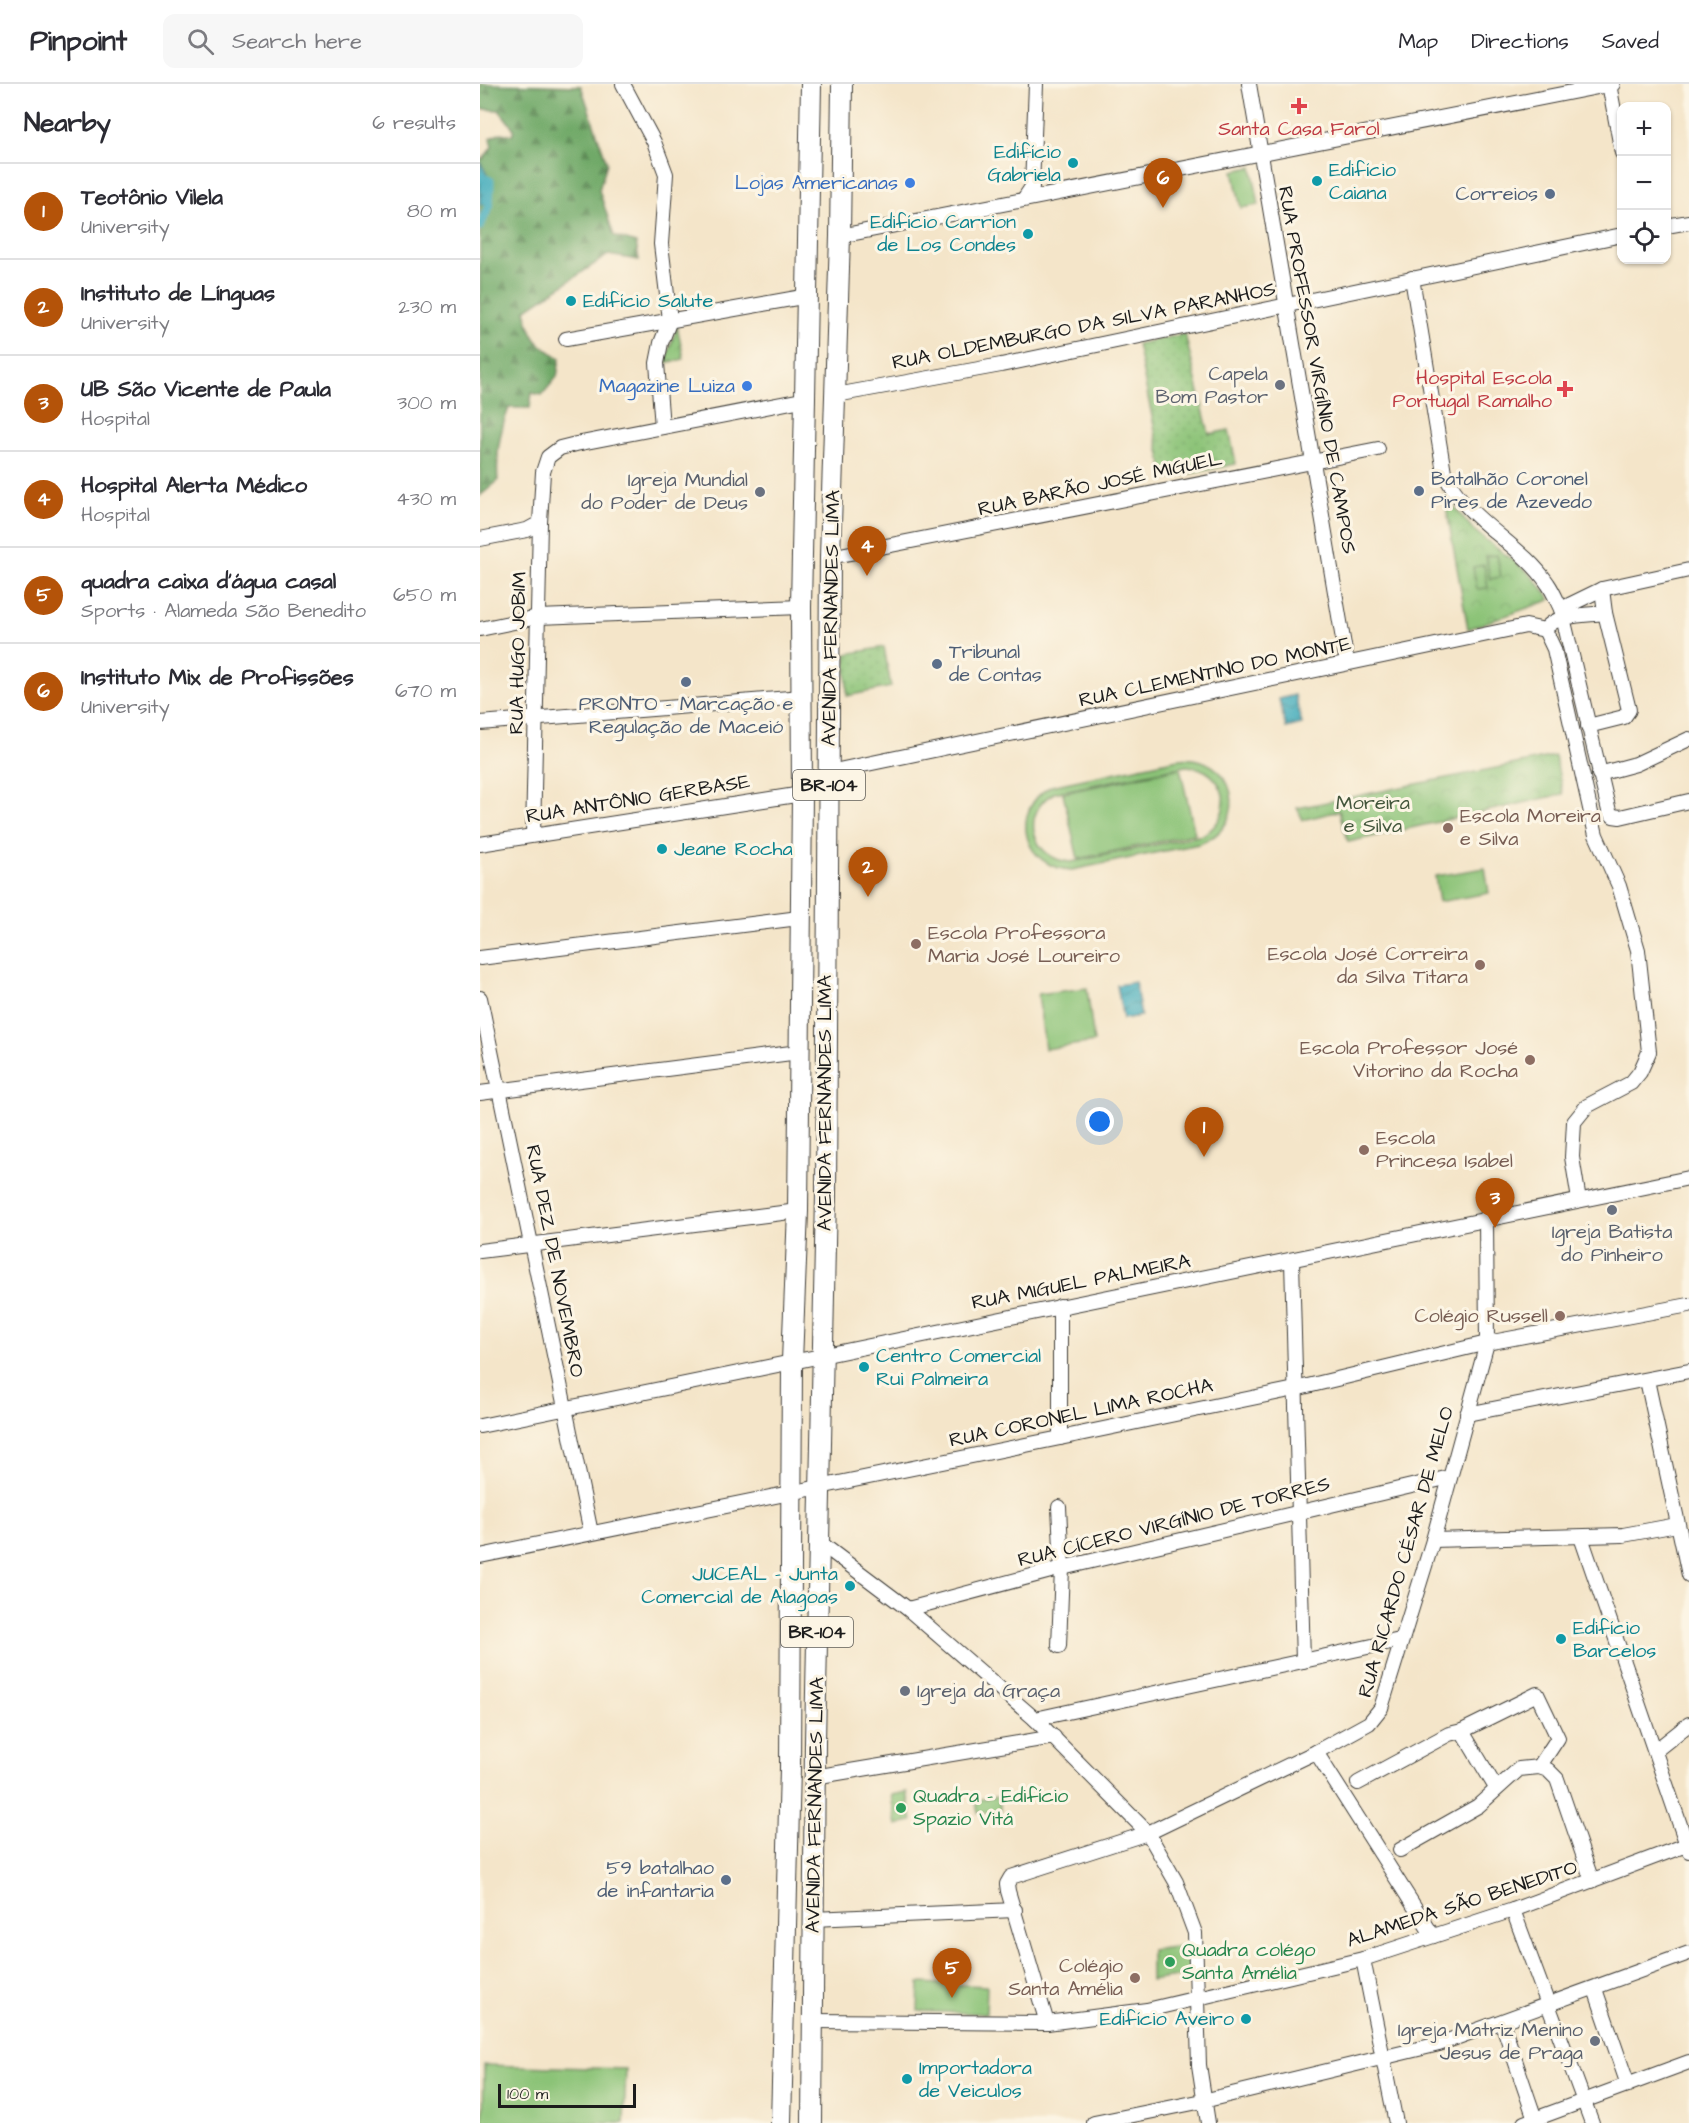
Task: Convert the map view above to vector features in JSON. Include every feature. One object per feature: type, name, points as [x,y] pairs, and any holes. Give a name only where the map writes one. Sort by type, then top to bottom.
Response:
[{"type":"highway","name":"AVENIDA FERNANDES LIMA","points":[[781,2123],[790,1772],[792,1361],[798,1211],[799,918],[802,794],[801,608],[812,84]]},
{"type":"highway","name":"AVENIDA FERNANDES LIMA","points":[[812,2123],[814,1777],[830,772],[830,557],[836,395],[842,84]]},
{"type":"highway","points":[[814,1798],[805,1784],[790,1772],[815,1743]]},
{"type":"street","points":[[623,84],[654,142],[666,174],[661,244],[670,320],[661,343],[657,373],[662,427],[807,399]]},
{"type":"street","points":[[1028,193],[1036,84]]},
{"type":"street","name":"RUA PROFESSOR VIRGÍNIO DE CAMPOS","points":[[1249,84],[1347,663]]},
{"type":"street","points":[[840,236],[1028,193],[1044,196],[1610,84],[1617,124]]},
{"type":"street","points":[[1671,225],[1689,222]]},
{"type":"street","name":"RUA OLDEMBURGO DA SILVA PARANHOS","points":[[836,395],[1001,365],[1617,235]]},
{"type":"street","points":[[1412,278],[1444,472],[1449,485],[1480,519],[1549,584],[1562,614],[1606,803],[1613,816],[1620,817],[1689,801]]},
{"type":"street","points":[[566,339],[808,296]]},
{"type":"street","points":[[646,324],[661,343]]},
{"type":"street","name":"RUA HUGO JOBIM","points":[[533,835],[543,472],[548,457],[560,448],[662,427]]},
{"type":"street","name":"RUA BARÃO JOSÉ MIGUEL","points":[[830,557],[1378,449]]},
{"type":"street","points":[[480,539],[540,529]]},
{"type":"street","points":[[1579,1200],[1572,1157],[1574,1122],[1587,1106],[1630,1083],[1640,1072],[1649,1052],[1638,950],[1619,886],[1596,835],[1554,649],[1545,630],[1562,614],[1602,589],[1689,570]]},
{"type":"street","points":[[1588,726],[1624,717],[1629,710],[1605,613],[1602,589]]},
{"type":"street","points":[[480,629],[538,617],[801,608]]},
{"type":"street","points":[[1562,614],[1605,613]]},
{"type":"street","name":"RUA CLEMENTINO DO MONTE","points":[[830,772],[1151,707],[1526,626],[1545,630]]},
{"type":"street","points":[[480,723],[802,697]]},
{"type":"street","points":[[1599,774],[1636,764],[1689,739]]},
{"type":"street","name":"RUA ANTÔNIO GERBASE","points":[[480,844],[802,794]]},
{"type":"street","points":[[480,958],[799,918]]},
{"type":"street","name":"RUA DEZ DE NOVEMBRO","points":[[480,998],[498,1057],[500,1090],[591,1533]]},
{"type":"street","points":[[480,1093],[554,1077],[799,1052]]},
{"type":"street","name":"RUA MIGUEL PALMEIRA","points":[[480,1426],[822,1354],[1292,1261],[1485,1218],[1689,1178]]},
{"type":"street","points":[[480,1251],[798,1211]]},
{"type":"street","name":"RUA RICARDO CÉSAR DE MELO","points":[[1015,1910],[1008,1891],[1008,1880],[1016,1874],[1048,1866],[1148,1833],[1316,1752],[1369,1723],[1377,1716],[1384,1700],[1400,1640],[1433,1540],[1487,1343],[1485,1218]]},
{"type":"street","points":[[1292,1261],[1303,1661]]},
{"type":"street","name":"RUA CORONEL LIMA ROCHA","points":[[480,1556],[1295,1389],[1487,1343],[1689,1305]]},
{"type":"street","points":[[1059,1438],[1060,1306]]},
{"type":"street","points":[[1467,1414],[1689,1371]]},
{"type":"street","points":[[1647,1380],[1689,1575]]},
{"type":"street","name":"RUA CÍCERO VIRGÍNIO DE TORRES","points":[[908,1609],[1062,1568],[1450,1477]]},
{"type":"street","points":[[1059,1507],[1062,1568],[1059,1646]]},
{"type":"street","points":[[1433,1540],[1581,1538],[1623,1535],[1677,1525]]},
{"type":"street","points":[[1581,1538],[1688,1847]]},
{"type":"street","points":[[819,1542],[908,1609],[1035,1719],[1148,1833],[1176,1882],[1195,1933],[1203,2101],[1208,2123]]},
{"type":"street","points":[[1035,1719],[1400,1640]]},
{"type":"street","points":[[1358,1783],[1449,1734],[1462,1731],[1538,1694],[1558,1738],[1539,1767]]},
{"type":"street","points":[[1655,1752],[1689,1724]]},
{"type":"street","points":[[1462,1731],[1496,1788]]},
{"type":"street","points":[[814,1777],[1054,1737]]},
{"type":"street","points":[[1316,1752],[1433,1936]]},
{"type":"street","points":[[1400,1850],[1478,1806],[1519,1769],[1539,1767],[1548,1770],[1557,1779],[1592,1881]]},
{"type":"street","name":"ALAMEDA SÃO BENEDITO","points":[[814,2021],[1047,2023],[1147,2010],[1363,1959],[1513,1911],[1688,1847]]},
{"type":"street","points":[[813,1919],[1015,1910],[1047,2023]]},
{"type":"street","points":[[1513,1911],[1592,2123]]},
{"type":"street","points":[[1094,2123],[1203,2101],[1439,2044],[1689,1953]]},
{"type":"street","points":[[1363,1959],[1396,2123]]},
{"type":"street","points":[[1595,1989],[1629,2085]]},
{"type":"street","points":[[1502,2022],[1530,2121],[1689,2062]]},
{"type":"green space","points":[[480,84],[581,86],[607,163],[599,190],[614,236],[636,243],[639,260],[608,255],[525,310],[532,334],[545,349],[560,358],[557,377],[542,395],[532,393],[530,408],[509,408],[499,444],[498,481],[480,496],[480,158],[483,159],[492,147],[490,138],[501,133],[512,135],[514,129],[499,110],[480,109]]},
{"type":"green space","points":[[1252,167],[1259,205],[1241,208],[1233,171]]},
{"type":"green space","points":[[677,326],[684,359],[665,363]]},
{"type":"green space","points":[[1185,334],[1209,434],[1229,430],[1236,464],[1165,479],[1137,344]]},
{"type":"green space","points":[[1444,495],[1475,531],[1535,579],[1550,600],[1468,629]]},
{"type":"green space","points":[[1497,555],[1501,577],[1490,579],[1486,556]]},
{"type":"green space","points":[[1484,565],[1488,588],[1477,589],[1473,567]]},
{"type":"green space","points":[[884,647],[891,687],[847,696],[846,654]]},
{"type":"green space","name":"Moreira e Silva","points":[[1555,756],[1563,794],[1348,842],[1339,811],[1303,820],[1297,808]]},
{"type":"green space","points":[[1178,759],[1198,760],[1213,767],[1224,778],[1230,792],[1232,807],[1227,822],[1216,835],[1199,844],[1072,870],[1055,867],[1042,860],[1032,849],[1027,837],[1026,823],[1029,809],[1051,786]],"holes":[[[1186,766],[1200,769],[1218,783],[1223,794],[1224,805],[1221,816],[1203,835],[1071,862],[1058,859],[1039,845],[1035,834],[1036,812],[1054,793]]]},
{"type":"green space","points":[[1180,768],[1195,834],[1078,859],[1063,793]]},
{"type":"green space","points":[[1485,868],[1489,893],[1439,902],[1435,876]]},
{"type":"green space","points":[[1087,988],[1094,1042],[1045,1049],[1038,994]]},
{"type":"green space","name":"Quadra - Edifício Spazio Vitá","points":[[907,1792],[912,1821],[896,1825],[891,1795]]},
{"type":"green space","points":[[998,1797],[1001,1811],[978,1813],[975,1800]]},
{"type":"green space","name":"Quadra colégo Santa Amélia","points":[[1189,1945],[1190,1975],[1151,1981],[1151,1950]]},
{"type":"green space","points":[[919,1983],[987,1986],[986,2014],[918,2011]]},
{"type":"green space","points":[[484,2065],[626,2069],[624,2123],[483,2123]]},
{"type":"water","points":[[480,161],[490,181],[489,206],[480,204]]},
{"type":"water","points":[[1295,695],[1302,724],[1286,728],[1279,699]]},
{"type":"water","points":[[1135,982],[1141,1016],[1123,1019],[1117,985]]},
{"type":"waterway","points":[[480,177],[490,181],[489,206],[480,226]]},
{"type":"place","name":"Santa Casa Farol","points":[[1299,106]]},
{"type":"place","name":"Edifício Gabriela","points":[[1073,163]]},
{"type":"place","name":"Edifício Caiana","points":[[1317,181]]},
{"type":"place","name":"Lojas Americanas","points":[[910,183]]},
{"type":"place","name":"Correios","points":[[1550,194]]},
{"type":"place","name":"Instituto Mix de Profissões","points":[[1163,208]]},
{"type":"place","name":"Edifício Carrion de Los Condes","points":[[1028,234]]},
{"type":"place","name":"Edifício Salute","points":[[571,301]]},
{"type":"place","name":"Capela Bom Pastor","points":[[1280,385]]},
{"type":"place","name":"Magazine Luiza","points":[[747,386]]},
{"type":"place","name":"Hospital Escola Portugal Ramalho","points":[[1565,389]]},
{"type":"place","name":"Batalhão Coronel Pires de Azevedo","points":[[1419,491]]},
{"type":"place","name":"Igreja Mundial do Poder de Deus","points":[[760,492]]},
{"type":"place","name":"Hospital Alerta Médico","points":[[867,576]]},
{"type":"place","name":"Tribunal de Contas","points":[[937,664]]},
{"type":"place","name":"PRONTO - Marcação e Regulação de Maceió","points":[[686,682]]},
{"type":"place","name":"Escola Moreira e Silva","points":[[1448,828]]},
{"type":"place","name":"Jeane Rocha","points":[[662,849]]},
{"type":"place","name":"Instituto de Línguas","points":[[868,897]]},
{"type":"place","name":"Escola Professora Maria José Loureiro","points":[[916,944]]},
{"type":"place","name":"Escola José Correira da Silva Titara","points":[[1480,965]]},
{"type":"place","name":"Escola Professor José Vitorino da Rocha","points":[[1530,1060]]},
{"type":"place","name":"Escola Princesa Isabel","points":[[1364,1150]]},
{"type":"place","name":"Teotônio Vilela","points":[[1204,1157]]},
{"type":"place","name":"Igreja Batista do Pinheiro","points":[[1612,1210]]},
{"type":"place","name":"UB São Vicente de Paula","points":[[1495,1228]]},
{"type":"place","name":"Colégio Russell","points":[[1560,1316]]},
{"type":"place","name":"Centro Comercial Rui Palmeira","points":[[864,1367]]},
{"type":"place","name":"JUCEAL - Junta Comercial de Alagoas","points":[[850,1586]]},
{"type":"place","name":"Edifício Barcelos","points":[[1561,1639]]},
{"type":"place","name":"Igreja da Graça","points":[[905,1691]]},
{"type":"place","name":"Quadra - Edifício Spazio Vitá","points":[[901,1808]]},
{"type":"place","name":"59 batalhao de infantaria","points":[[726,1880]]},
{"type":"place","name":"Quadra colégo Santa Amélia","points":[[1170,1962]]},
{"type":"place","name":"Colégio Santa Amélia","points":[[1135,1978]]},
{"type":"place","name":"quadra caixa d'água casal","points":[[952,1998]]},
{"type":"place","name":"Edifício Aveiro","points":[[1246,2019]]},
{"type":"place","name":"Igreja Matriz Menino Jesus de Praga","points":[[1595,2041]]},
{"type":"place","name":"Importadora de Veiculos","points":[[907,2079]]}]
